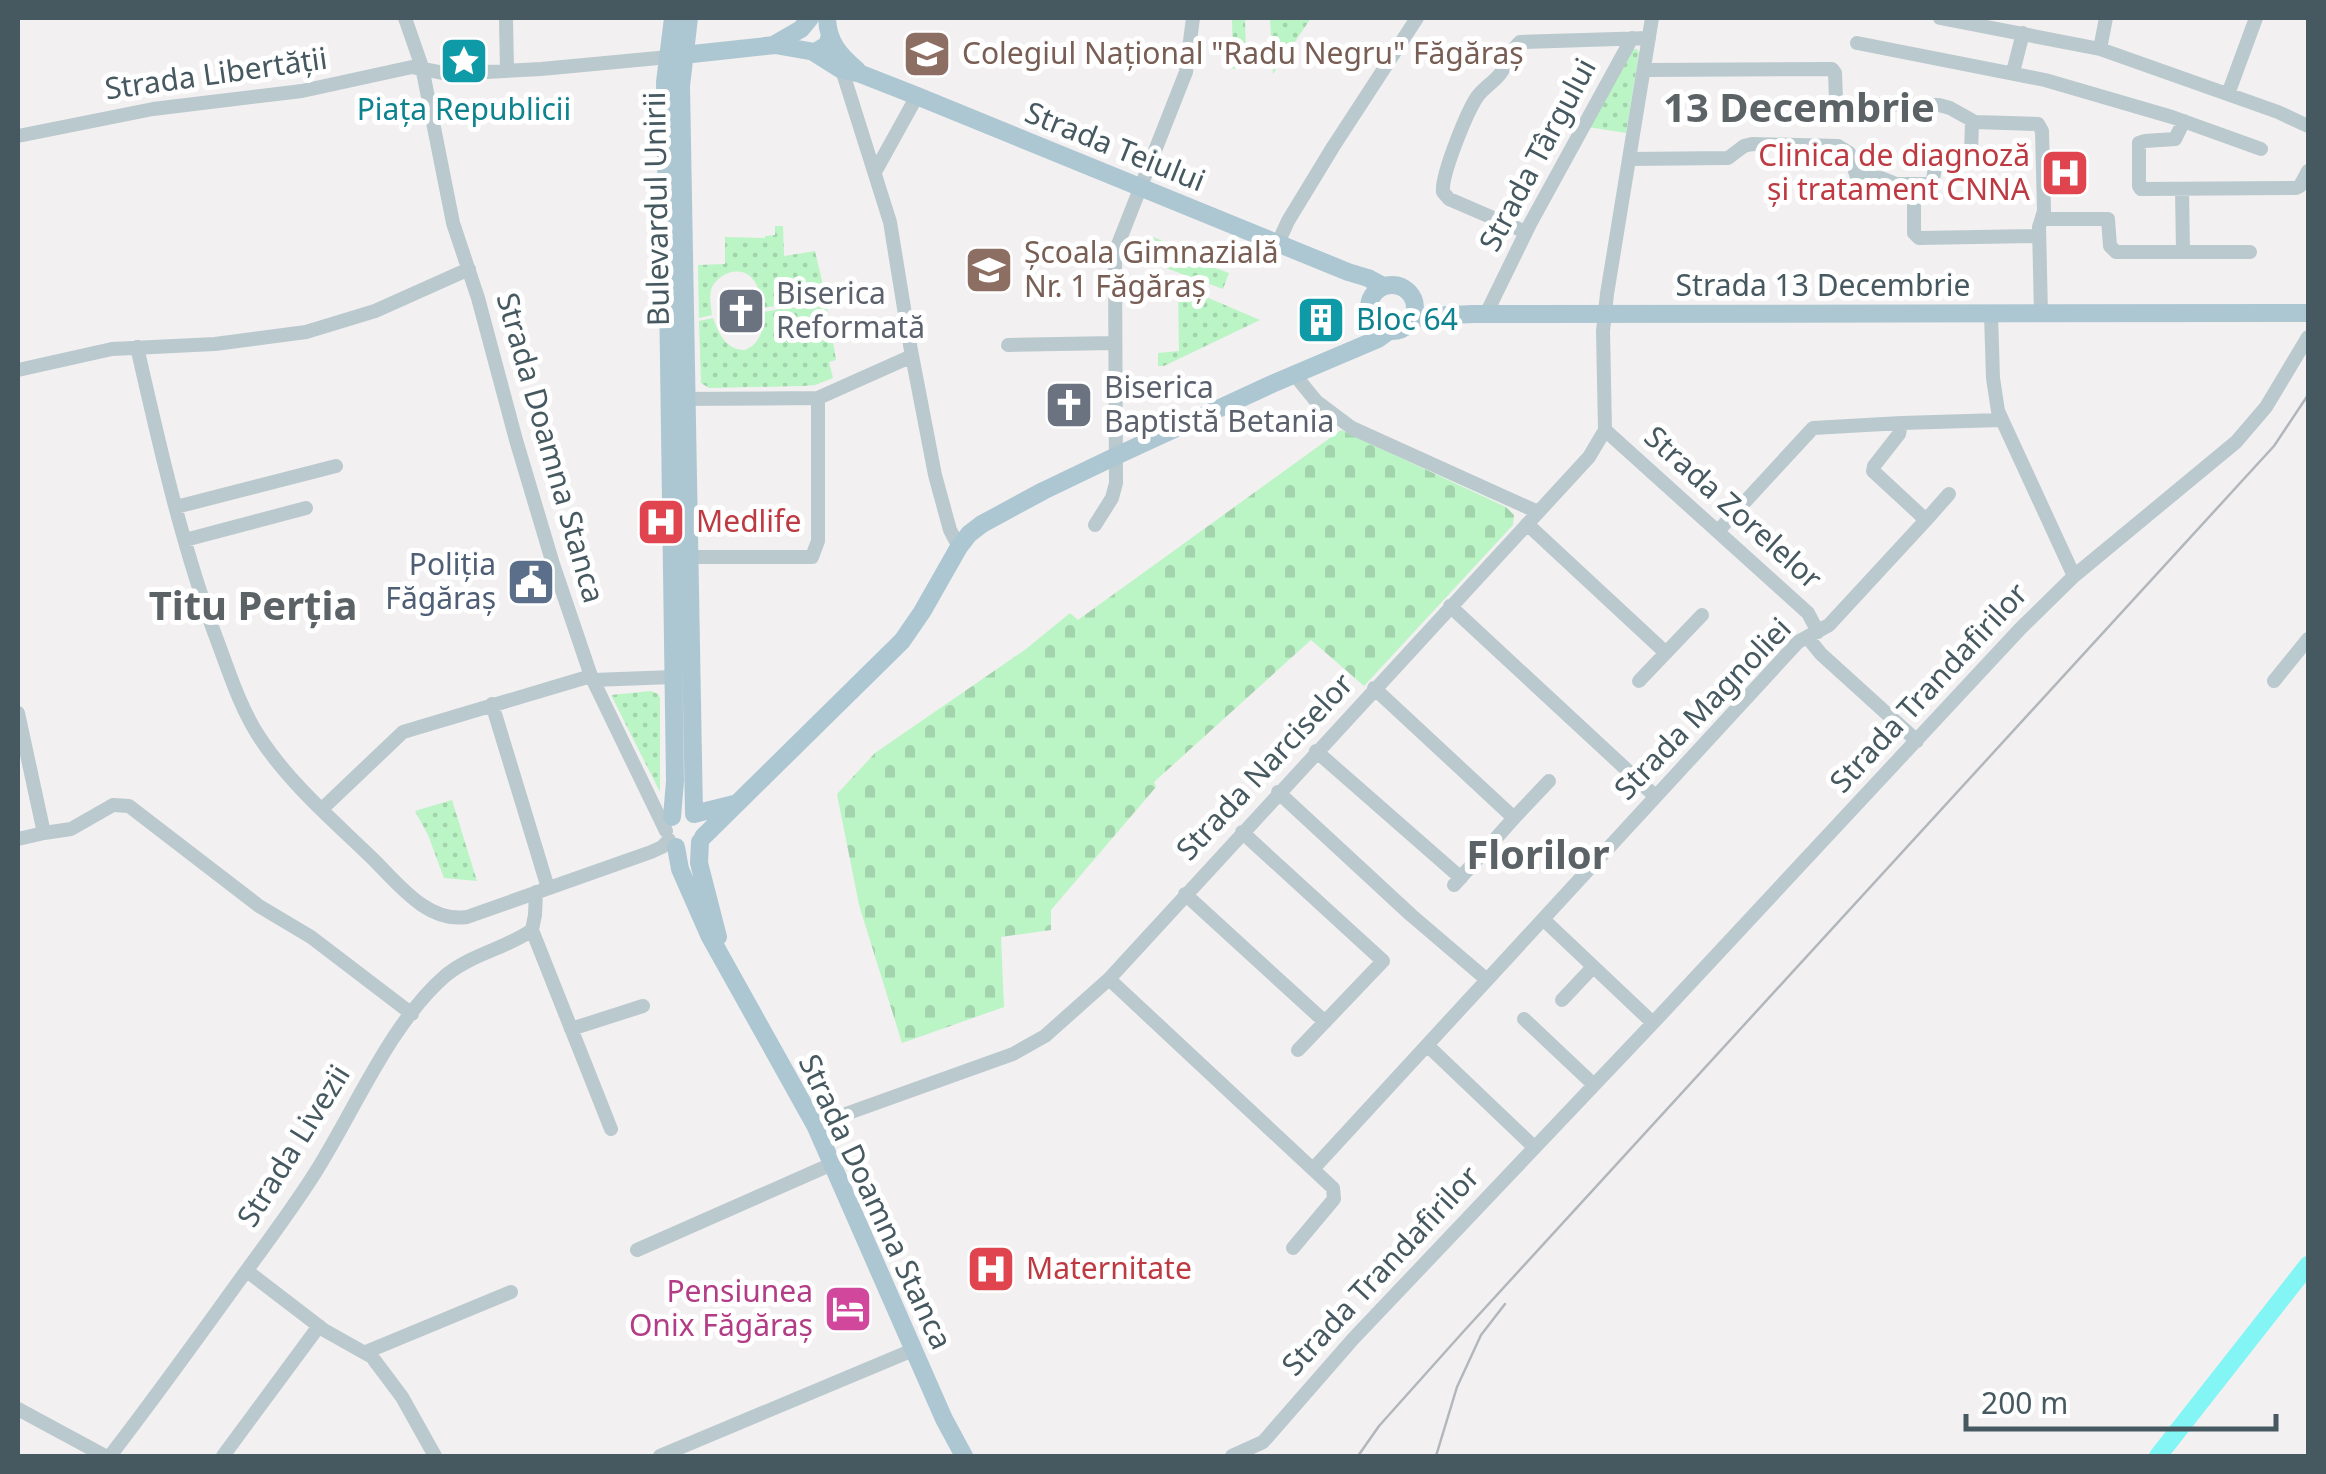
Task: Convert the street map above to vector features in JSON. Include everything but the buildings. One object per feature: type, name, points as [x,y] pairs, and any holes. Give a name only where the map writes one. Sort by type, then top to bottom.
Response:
[{"type":"main road","name":"Bulevardul Unirii","points":[[673,18],[677,56]]},
{"type":"main road","name":"Bulevardul Unirii","points":[[671,834],[679,470],[665,82],[689,18]]},
{"type":"main road","points":[[775,44],[806,23],[816,21],[828,27],[837,52],[852,72]]},
{"type":"main road","points":[[806,23],[799,38],[810,51]]},
{"type":"main road","points":[[677,56],[775,44],[810,51],[824,49],[828,27]]},
{"type":"main road","name":"Strada Teiului","points":[[810,51],[852,72],[1348,272],[1376,293]]},
{"type":"main road","points":[[739,802],[694,814],[683,812],[671,834],[689,849],[701,839],[739,802],[900,643],[969,534],[1116,456],[1351,350],[1382,327],[1402,328],[1415,312],[1412,297],[1402,286],[1394,284],[1376,293],[1369,312],[1382,327]]},
{"type":"main road","name":"Strada 13 Decembrie","points":[[1412,297],[1445,314]]},
{"type":"main road","name":"Strada 13 Decembrie","points":[[1412,319],[1445,314],[2308,313]]},
{"type":"main road","name":"Bulevardul Unirii","points":[[679,470],[689,557],[694,814]]},
{"type":"main road","points":[[694,781],[712,798],[739,802]]},
{"type":"main road","points":[[694,814],[702,824],[701,839]]},
{"type":"main road","name":"Strada Doamna Stanca","points":[[671,834],[692,900],[815,1125],[944,1420],[964,1456]]},
{"type":"main road","name":"Strada Doamna Stanca","points":[[701,839],[700,862],[722,957]]},
{"type":"main road","name":"Strada Doamna Stanca","points":[[944,1420],[954,1456]]},
{"type":"street","points":[[405,18],[422,67],[450,74],[677,56]]},
{"type":"street","points":[[506,18],[508,71]]},
{"type":"street","points":[[1095,525],[1115,490],[1115,252],[1186,72],[1193,18]]},
{"type":"street","points":[[1278,243],[1332,147],[1416,18]]},
{"type":"street","points":[[1606,430],[1605,314],[1652,18]]},
{"type":"street","points":[[1940,18],[2100,49],[2308,126]]},
{"type":"street","points":[[2100,49],[2106,18]]},
{"type":"street","points":[[2228,94],[2256,18]]},
{"type":"street","points":[[2013,72],[2022,33]]},
{"type":"street","points":[[1526,232],[1443,192],[1442,182],[1472,105],[1500,74],[1512,49],[1520,42],[1632,38]]},
{"type":"street","name":"Strada Târgului","points":[[1486,314],[1632,38],[1649,38]]},
{"type":"street","points":[[1857,43],[2013,72],[2096,94],[2261,148]]},
{"type":"street","name":"Strada Libertății","points":[[18,136],[153,109],[286,93],[422,67]]},
{"type":"street","name":"Strada Doamna Stanca","points":[[422,67],[447,203],[553,564],[592,678],[671,834]]},
{"type":"street","points":[[1644,70],[1833,69],[1836,100],[1840,104],[1942,106],[1972,121],[2040,125],[2044,211],[2039,236],[2041,314]]},
{"type":"street","points":[[852,72],[891,229],[940,495],[959,547]]},
{"type":"street","points":[[876,172],[917,96]]},
{"type":"street","points":[[1630,159],[1728,158],[1748,144],[1836,145],[1848,154],[1857,177],[1881,178],[1896,184],[1930,184],[1934,181],[1936,159],[1971,155],[1972,121]]},
{"type":"street","points":[[2184,121],[2175,139],[2145,141],[2138,146],[2140,189],[2296,188],[2308,171]]},
{"type":"street","points":[[2182,189],[2182,252]]},
{"type":"street","name":"Strada 13 Decembrie","points":[[1914,204],[1914,233],[1919,238],[2039,236]]},
{"type":"street","points":[[2042,218],[2108,220],[2114,251],[2250,252]]},
{"type":"street","points":[[18,370],[137,347],[242,342],[306,332],[375,311],[469,269]]},
{"type":"street","points":[[1991,314],[1994,398],[2074,576]]},
{"type":"street","name":"Strada Trandafirilor","points":[[1266,1449],[1353,1339],[2020,629],[2074,576],[2236,442],[2266,407],[2308,338]]},
{"type":"street","points":[[1008,345],[1114,343]]},
{"type":"street","points":[[137,347],[185,540],[215,635],[251,723],[267,748],[322,809],[406,892],[439,915],[467,917],[657,850],[671,834]]},
{"type":"street","points":[[678,399],[818,398],[911,350]]},
{"type":"street","points":[[1294,374],[1316,401],[1352,428],[1532,518],[1666,653]]},
{"type":"street","points":[[689,557],[812,557],[818,541],[818,398]]},
{"type":"street","points":[[1718,530],[1810,431],[1819,427],[2002,420]]},
{"type":"street","points":[[1901,423],[1900,434],[1873,470],[1926,520]]},
{"type":"street","name":"Strada Narciselor","points":[[815,1125],[1013,1054],[1045,1036],[1108,979],[1589,457],[1606,430]]},
{"type":"street","name":"Strada Zorelelor","points":[[1606,430],[1810,615],[1812,643],[1821,654],[1917,741]]},
{"type":"street","points":[[176,507],[336,466]]},
{"type":"street","name":"Strada Magnoliei","points":[[1312,1169],[1798,642],[1829,626],[1949,494]]},
{"type":"street","points":[[185,540],[306,508]]},
{"type":"street","points":[[1450,606],[1655,796]]},
{"type":"street","points":[[1639,681],[1702,615]]},
{"type":"street","points":[[2274,681],[2308,639]]},
{"type":"street","points":[[322,809],[402,732],[592,678],[673,677]]},
{"type":"street","points":[[1374,688],[1514,818]]},
{"type":"street","points":[[492,704],[542,890],[532,930],[611,1128]]},
{"type":"street","points":[[18,713],[44,833]]},
{"type":"street","points":[[1316,751],[1457,881],[1549,781]]},
{"type":"street","points":[[1278,792],[1486,979]]},
{"type":"street","points":[[18,839],[72,829],[113,804],[129,806],[259,906],[311,938],[412,1014]]},
{"type":"street","points":[[1242,832],[1383,961],[1298,1050]]},
{"type":"street","points":[[1185,894],[1325,1022]]},
{"type":"street","points":[[1543,920],[1652,1023]]},
{"type":"street","name":"Strada Livezii","points":[[111,1456],[314,1175],[379,1061],[412,1014],[444,977],[464,962],[532,930]]},
{"type":"street","points":[[1562,1000],[1593,967]]},
{"type":"street","points":[[1108,979],[1333,1188],[1334,1200],[1293,1248]]},
{"type":"street","points":[[570,1029],[642,1006]]},
{"type":"street","points":[[1524,1019],[1594,1084]]},
{"type":"street","points":[[1427,1045],[1534,1147]]},
{"type":"street","points":[[637,1250],[832,1164]]},
{"type":"street","points":[[247,1271],[319,1326],[366,1352],[394,1384],[435,1456]]},
{"type":"street","points":[[366,1352],[511,1292]]},
{"type":"street","points":[[223,1456],[319,1326]]},
{"type":"street","points":[[660,1456],[913,1350]]},
{"type":"street","points":[[18,1409],[111,1456]]},
{"type":"street","points":[[1232,1456],[1266,1449]]},
{"type":"green space","points":[[1232,18],[1245,18],[1246,54],[1253,55],[1250,63],[1230,69],[1233,63]]},
{"type":"green space","points":[[1270,18],[1311,18],[1273,74]]},
{"type":"green space","points":[[1633,49],[1639,53],[1626,133],[1588,127]]},
{"type":"green space","points":[[775,226],[783,226],[784,256],[815,251],[826,298],[763,308],[754,280],[746,273],[734,272],[714,284],[710,296],[712,315],[699,318],[698,265],[725,264],[725,237],[765,238],[775,235]]},
{"type":"green space","points":[[1153,237],[1207,258],[1205,264],[1229,273],[1223,289],[1144,260]]},
{"type":"green space","points":[[1178,285],[1260,320],[1158,366],[1158,353],[1179,351]]},
{"type":"green space","points":[[826,301],[836,360],[829,362],[833,378],[804,386],[709,388],[701,383],[699,321],[713,318],[728,344],[745,350],[760,335],[763,312]]},
{"type":"green space","points":[[1341,430],[1506,507],[1514,515],[1513,525],[1364,686],[1311,640],[1154,782],[1156,787],[1051,910],[1051,930],[1001,937],[1004,1007],[902,1043],[859,905],[837,794],[875,753],[1026,649],[1070,613],[1078,620]]},
{"type":"green space","points":[[651,691],[660,698],[660,792],[611,695]]},
{"type":"green space","points":[[452,800],[477,881],[444,878],[415,811]]},
{"type":"waterway","points":[[2158,1456],[2308,1265]]},
{"type":"railway","points":[[1358,1456],[1379,1426],[1463,1332],[2274,446],[2308,395]]},
{"type":"railway","points":[[1436,1456],[1457,1387],[1481,1335],[1505,1304]]},
{"type":"place","name":"Colegiul Național \"Radu Negru\" Făgăraș","points":[[927,54]]},
{"type":"place","name":"Piața Republicii","points":[[464,61]]},
{"type":"place","name":"Clinica de diagnoză și tratament CNNA","points":[[2065,173]]},
{"type":"place","name":"Școala Gimnazială Nr. 1 Făgăraș","points":[[989,270]]},
{"type":"place","name":"Biserica Reformată","points":[[741,311]]},
{"type":"place","name":"Bloc 64","points":[[1321,320]]},
{"type":"place","name":"Biserica Baptistă Betania","points":[[1069,405]]},
{"type":"place","name":"Medlife","points":[[661,522]]},
{"type":"place","name":"Poliția Făgăraș","points":[[531,582]]},
{"type":"place","name":"Maternitate","points":[[991,1269]]},
{"type":"place","name":"Pensiunea Onix Făgăraș","points":[[848,1309]]},
{"type":"district","name":"13 Decembrie","points":[[1799,108]]},
{"type":"district","name":"Titu Perția","points":[[253,606]]},
{"type":"district","name":"Florilor","points":[[1538,855]]}]
